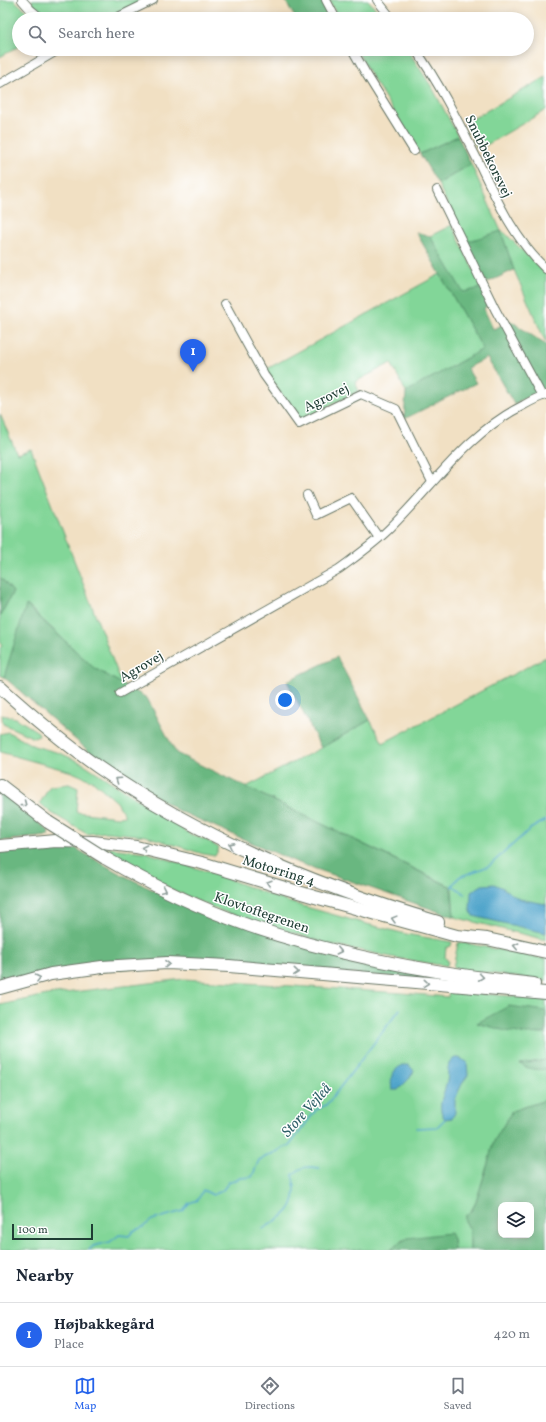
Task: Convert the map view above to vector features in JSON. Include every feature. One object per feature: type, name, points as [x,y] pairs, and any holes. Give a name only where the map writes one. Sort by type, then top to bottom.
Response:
[{"type":"highway","points":[[0,687],[45,726],[97,767],[146,798],[210,834],[270,863],[331,888],[402,912],[458,928],[487,939]]},
{"type":"highway","name":"Klovtoftegrenen","points":[[0,785],[48,822],[105,858],[162,890],[250,926],[304,942],[386,961],[435,970],[546,985]]},
{"type":"highway","name":"Motorring 4","points":[[0,846],[56,841],[93,842],[136,847],[202,863],[386,917],[458,936],[487,939],[546,952]]},
{"type":"highway","points":[[0,988],[51,974],[102,967],[168,963],[229,966],[546,993]]},
{"type":"street","points":[[22,0],[34,12]]},
{"type":"street","points":[[128,12],[153,0]]},
{"type":"street","points":[[326,0],[332,12]]},
{"type":"street","points":[[376,0],[386,12]]},
{"type":"street","points":[[0,84],[48,56]]},
{"type":"street","points":[[356,56],[414,151]]},
{"type":"street","name":"Snubbekorsvej","points":[[419,56],[441,91],[461,128],[503,213],[518,238],[538,262],[546,269]]},
{"type":"street","name":"Agrovej","points":[[120,693],[339,569],[393,526],[468,443],[488,426],[514,409],[544,395],[495,309],[437,190]]},
{"type":"street","name":"Agrovej","points":[[225,304],[264,375],[299,424],[361,394],[396,409],[432,482]]},
{"type":"street","points":[[306,495],[316,515],[351,498],[379,538]]},
{"type":"green space","points":[[0,0],[14,0],[28,12],[12,12],[12,50],[0,57]]},
{"type":"green space","points":[[32,0],[147,0],[122,12],[40,12],[32,5]]},
{"type":"green space","points":[[285,0],[323,0],[329,12],[292,12]]},
{"type":"green space","points":[[329,0],[368,0],[379,12],[335,12]]},
{"type":"green space","points":[[360,56],[412,56],[433,89],[458,136],[420,154]]},
{"type":"green space","points":[[546,77],[546,110],[478,150],[465,123]]},
{"type":"green space","points":[[458,136],[471,164],[438,184],[420,154]]},
{"type":"green space","points":[[471,164],[501,231],[505,233],[546,274],[546,343],[514,270],[501,232],[466,242],[438,184]]},
{"type":"green space","points":[[452,225],[482,288],[463,293],[430,236]]},
{"type":"green space","points":[[501,231],[514,270],[486,283],[466,242]]},
{"type":"green space","points":[[416,232],[430,236],[463,292],[482,288],[490,301],[484,309],[493,329],[511,321],[546,345],[546,389],[514,404],[487,358],[467,368],[476,383],[404,419],[406,392],[483,349]]},
{"type":"green space","points":[[440,274],[483,349],[406,392],[391,363],[355,382],[359,391],[299,421],[265,370]]},
{"type":"green space","points":[[0,414],[17,454],[31,449],[122,684],[94,668],[27,605],[4,677],[0,675],[0,648],[2,645],[0,641],[0,616],[13,592],[0,577]]},
{"type":"green space","points":[[0,577],[13,592],[0,616]]},
{"type":"green space","points":[[26,605],[94,668],[147,698],[176,753],[451,887],[454,917],[296,862],[177,810],[93,755],[4,677]]},
{"type":"green space","points":[[337,657],[370,720],[321,748],[287,681]]},
{"type":"green space","points":[[546,657],[546,940],[454,917],[452,887],[246,787],[321,748],[370,720],[383,743]]},
{"type":"green space","points":[[2,715],[16,718],[38,732],[39,736],[34,738],[3,724]]},
{"type":"green space","points":[[8,732],[34,746],[60,753],[84,764],[190,834],[208,841],[219,848],[215,856],[203,854],[146,836],[107,832],[87,834],[50,812],[40,803],[50,786],[69,784],[78,788],[76,812],[118,817],[125,816],[117,802],[93,781],[72,772],[0,752],[0,734]]},
{"type":"green space","points":[[0,792],[49,831],[48,836],[0,841]]},
{"type":"green space","points":[[68,844],[117,872],[181,904],[444,977],[443,981],[185,961],[0,984],[0,850]]},
{"type":"green space","points":[[109,848],[145,852],[218,875],[285,901],[406,934],[452,942],[451,946],[446,948],[445,957],[448,961],[447,966],[396,958],[326,943],[218,910],[171,889],[113,855]]},
{"type":"green space","points":[[460,942],[546,959],[546,981],[453,968],[458,943]]},
{"type":"green space","points":[[184,979],[448,997],[449,991],[546,999],[546,1100],[512,1111],[493,1143],[476,1202],[465,1221],[470,1230],[470,1250],[454,1250],[453,1239],[402,1240],[398,1245],[390,1250],[0,1250],[0,1005],[47,995]]},
{"type":"green space","points":[[509,1006],[546,1011],[546,1033],[526,1034],[506,1031],[477,1023]]},
{"type":"green space","points":[[546,1060],[546,1069],[532,1069],[520,1064]]},
{"type":"green space","points":[[546,1100],[546,1250],[470,1250],[470,1230],[465,1221],[465,1216],[472,1210],[476,1202],[493,1143],[512,1111]]},
{"type":"green space","points":[[450,1233],[453,1239],[454,1250],[390,1250],[408,1238]]},
{"type":"water","points":[[494,884],[503,888],[519,899],[546,904],[546,933],[473,916],[470,909],[471,892],[482,885]]},
{"type":"water","points":[[455,1058],[459,1058],[467,1062],[468,1075],[455,1099],[455,1113],[452,1118],[445,1119],[442,1114],[441,1105],[447,1081],[448,1068],[450,1062]]},
{"type":"water","points":[[402,1065],[409,1065],[414,1071],[409,1079],[398,1090],[392,1090],[392,1075]]},
{"type":"waterway","name":"Store Vejleå","points":[[452,887],[459,877],[489,866],[530,829],[546,820]]},
{"type":"waterway","points":[[452,885],[465,894]]},
{"type":"waterway","name":"Store Vejleå","points":[[89,1250],[93,1246],[110,1242],[119,1235],[129,1236],[133,1231],[143,1227],[152,1220],[183,1211],[189,1203],[198,1200],[203,1190],[213,1195],[222,1191],[229,1182],[240,1178],[252,1177],[259,1160],[290,1145],[316,1110],[326,1105],[400,1009]]},
{"type":"waterway","points":[[416,1128],[437,1127],[445,1119]]},
{"type":"waterway","points":[[263,1229],[290,1209],[293,1203],[295,1188],[293,1175],[305,1167],[319,1168]]},
{"type":"place","name":"Højbakkegård","points":[[193,372]]}]
